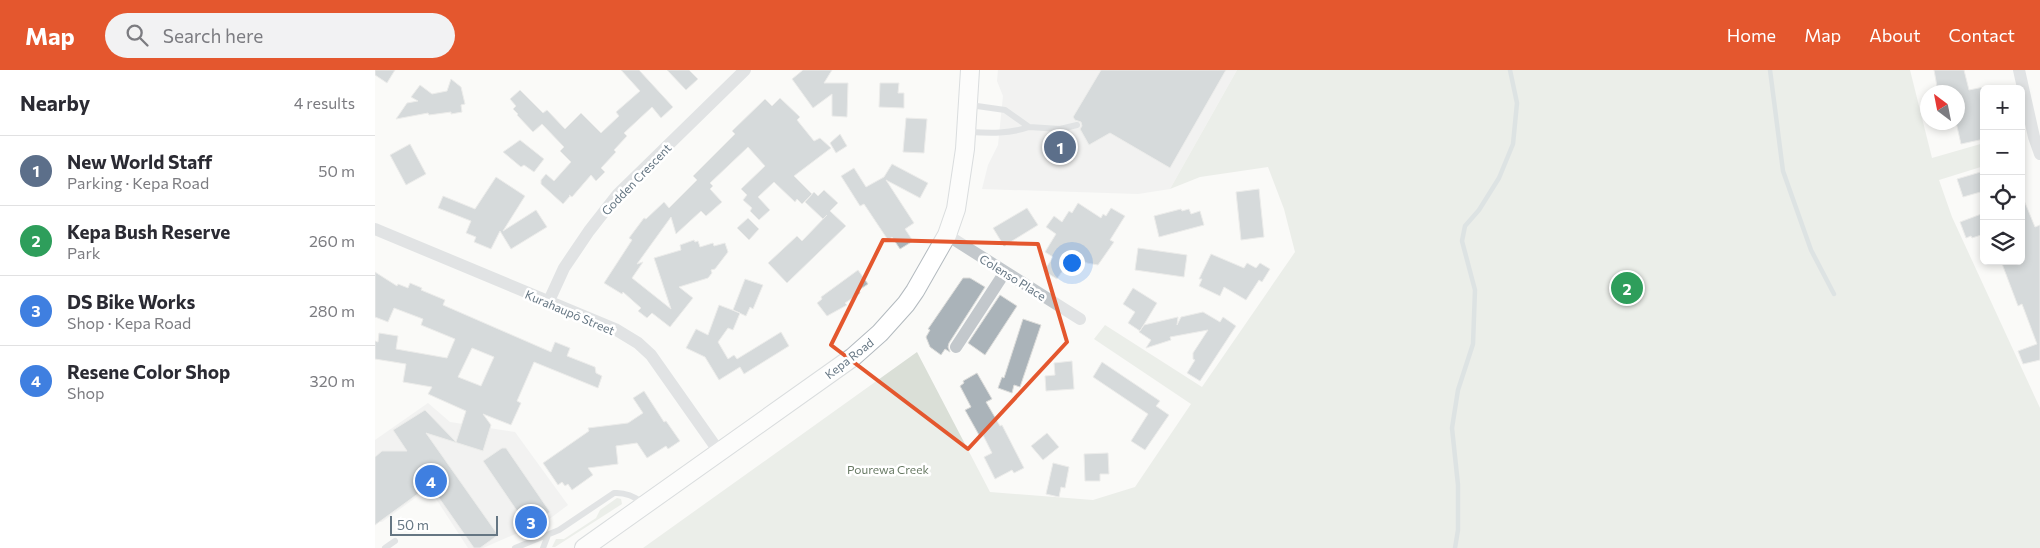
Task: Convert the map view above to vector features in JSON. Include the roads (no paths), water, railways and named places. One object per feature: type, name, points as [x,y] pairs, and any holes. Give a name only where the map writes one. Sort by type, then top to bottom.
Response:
[{"type":"main road","name":"Kepa Road","points":[[584,548],[853,357],[880,333],[915,291],[947,235],[956,208],[969,105],[970,70]]},
{"type":"street","name":"Godden Crescent","points":[[549,303],[564,268],[618,194],[745,70]]},
{"type":"street","points":[[2019,70],[2034,137],[2040,154]]},
{"type":"street","name":"Kurahaupō Street","points":[[375,229],[615,329],[645,349],[720,453]]},
{"type":"street","name":"Colenso Place","points":[[947,235],[1079,320]]},
{"type":"street","points":[[956,347],[1005,272]]},
{"type":"lane","points":[[969,105],[1005,110],[1029,127]]},
{"type":"lane","points":[[966,132],[996,134],[1016,132],[1029,127],[1060,129],[1077,125]]},
{"type":"lane","points":[[515,548],[548,535],[614,493],[630,495],[646,505]]},
{"type":"lane","points":[[543,548],[548,535]]},
{"type":"lane","points":[[385,548],[395,541]]},
{"type":"waterway","points":[[1455,548],[1458,530],[1458,485],[1452,428],[1458,390],[1473,344],[1475,290],[1462,241],[1465,226],[1479,210],[1499,178],[1513,144],[1517,103],[1510,70]]},
{"type":"waterway","points":[[1770,70],[1783,171],[1811,250],[1834,294]]},
{"type":"place","name":"New World Staff","points":[[1060,147]]},
{"type":"place","name":"Kepa Bush Reserve","points":[[1627,288]]},
{"type":"place","name":"Resene Color Shop","points":[[431,481]]},
{"type":"place","name":"DS Bike Works","points":[[531,522]]},
{"type":"park label","name":"Pourewa Creek","points":[[888,469]]}]
